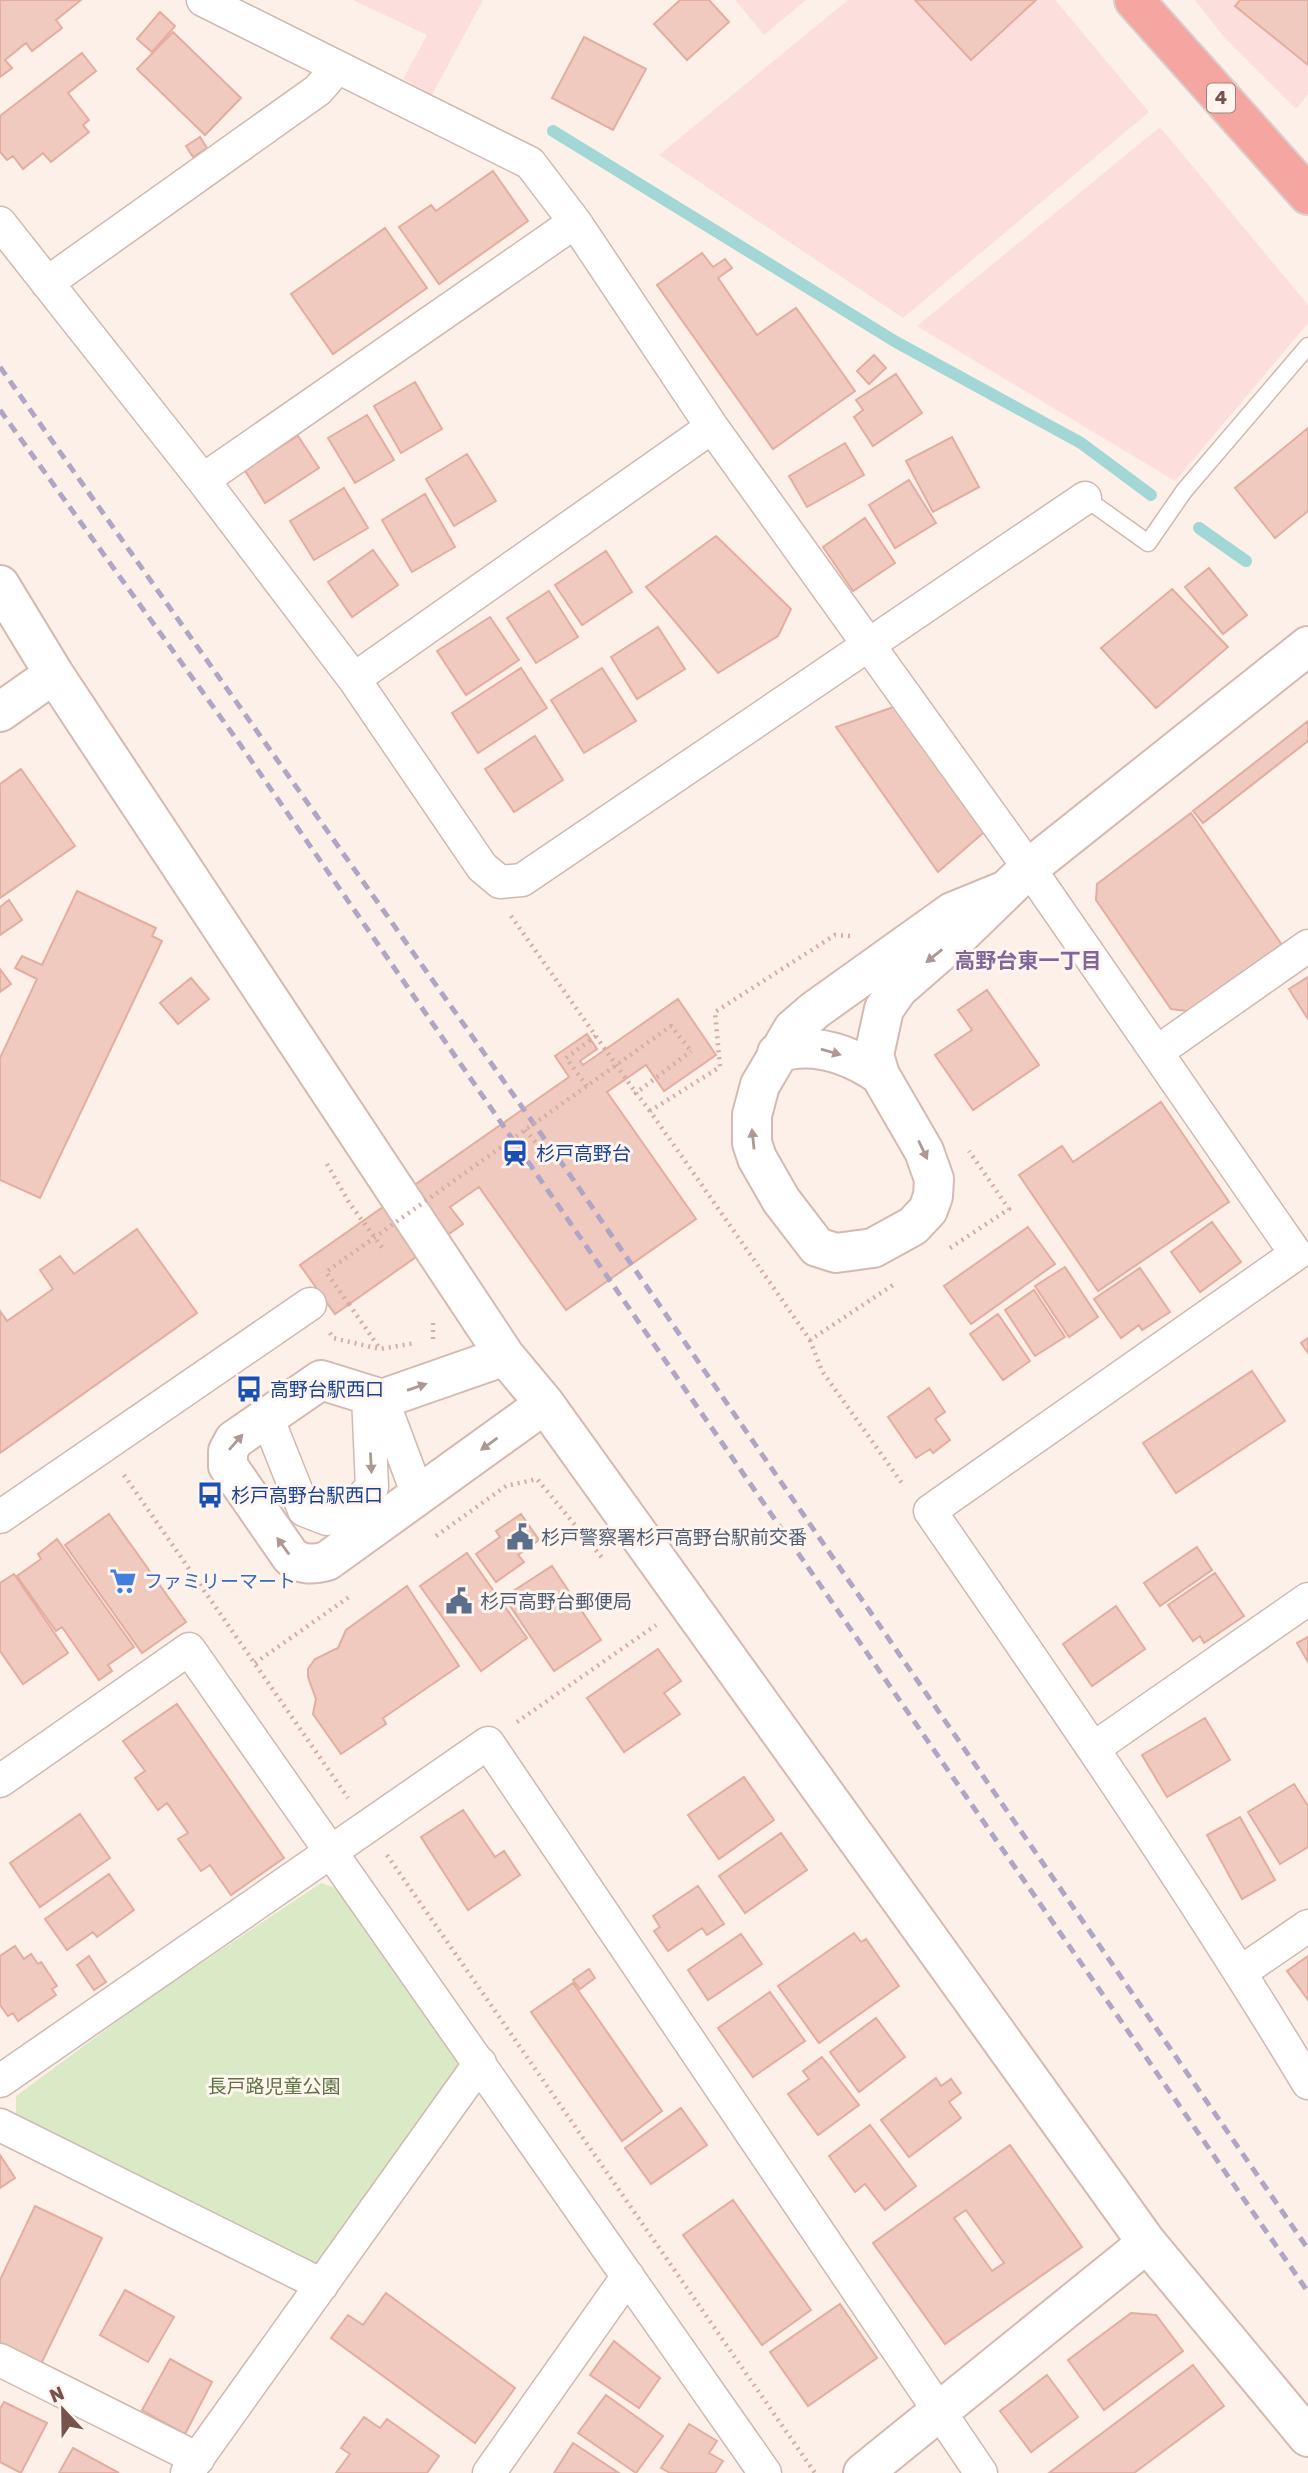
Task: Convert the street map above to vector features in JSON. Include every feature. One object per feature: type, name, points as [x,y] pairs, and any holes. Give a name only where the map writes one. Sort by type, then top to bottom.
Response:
[{"type":"highway","name":"4","points":[[1134,0],[1308,195]]},
{"type":"street","points":[[203,0],[530,163],[575,222],[712,427],[868,648],[1015,880],[1157,1052],[1302,1250],[930,1511],[1094,1748],[1241,1972],[1308,2084]]},
{"type":"street","points":[[47,283],[318,90],[337,68]]},
{"type":"street","points":[[204,480],[575,222]]},
{"type":"street","points":[[0,223],[204,480],[354,679],[482,867],[500,881],[522,880],[868,648],[1085,498]]},
{"type":"street","points":[[354,679],[712,427]]},
{"type":"street","points":[[0,585],[54,674],[505,1356],[545,1404],[1147,2243],[1308,2437]]},
{"type":"street","points":[[1015,880],[952,912],[879,962],[793,1029],[777,1053],[760,1085],[752,1115],[752,1143],[780,1200],[817,1247],[836,1253],[873,1248],[913,1226],[928,1210],[933,1196],[934,1180],[924,1151],[880,1075],[874,1055],[884,1009],[898,989],[961,934],[1015,880],[1308,646]]},
{"type":"street","points":[[0,712],[54,674]]},
{"type":"street","points":[[1157,1052],[1308,946]]},
{"type":"street","points":[[777,1053],[795,1047],[824,1049],[858,1060],[880,1075]]},
{"type":"street","points":[[0,1517],[310,1304]]},
{"type":"street","points":[[505,1356],[375,1397],[321,1380],[234,1440],[228,1451],[228,1466],[290,1557],[302,1564],[327,1561],[545,1404]]},
{"type":"street","points":[[267,1417],[303,1510],[327,1519],[352,1508],[372,1487],[375,1397]]},
{"type":"street","points":[[375,1397],[418,1495]]},
{"type":"street","points":[[1094,1748],[1308,1599]]},
{"type":"street","points":[[0,1781],[189,1648],[765,2473]]},
{"type":"street","points":[[0,2081],[488,1743],[981,2473]]},
{"type":"street","points":[[1241,1972],[1308,1926]]},
{"type":"street","points":[[0,2360],[192,2466],[480,2063]]},
{"type":"street","points":[[0,2125],[321,2285]]},
{"type":"street","points":[[863,2473],[1147,2243]]},
{"type":"street","points":[[489,2473],[628,2276]]},
{"type":"lane","points":[[1085,498],[1148,543],[1184,491],[1308,346]]},
{"type":"path","points":[[512,917],[594,1038],[650,1111]]},
{"type":"path","points":[[380,1349],[326,1272],[671,1026],[691,1051],[636,1093]]},
{"type":"path","points":[[587,1086],[566,1058],[594,1038]]},
{"type":"path","points":[[525,1130],[537,1144]]},
{"type":"path","points":[[323,1158],[350,1204],[388,1255]]},
{"type":"path","points":[[310,1304],[333,1338],[380,1349],[433,1340],[433,1317]]},
{"type":"path","points":[[810,1340],[822,1371],[908,1491],[930,1511]]},
{"type":"path","points":[[104,1445],[815,2473]]},
{"type":"path","points":[[426,1543],[506,1486],[537,1479],[606,1562]]},
{"type":"path","points":[[255,1663],[358,1591]]},
{"type":"path","points":[[649,1613],[666,1635]]},
{"type":"path","points":[[488,1743],[657,1624]]},
{"type":"shaded area","points":[[353,0],[483,0],[432,95],[403,79],[427,35]]},
{"type":"shaded area","points":[[735,0],[806,0],[764,35]]},
{"type":"shaded area","points":[[848,0],[1055,0],[1149,112],[903,318],[659,155]]},
{"type":"shaded area","points":[[1195,0],[1308,0],[1308,94],[1296,109],[1224,37]]},
{"type":"shaded area","points":[[1160,127],[1308,305],[1308,323],[1175,481],[917,326]]},
{"type":"green space","name":"長戸路児童公園","points":[[321,1883],[345,1891],[461,2059],[460,2076],[322,2285],[16,2118],[16,2096],[146,2000]]},
{"type":"building","points":[[0,0],[81,0],[56,20],[62,28],[32,51],[26,43],[5,60],[12,68],[0,77]]},
{"type":"building","points":[[680,0],[709,0],[729,22],[687,60],[654,24]]},
{"type":"building","points":[[915,0],[1036,0],[971,60]]},
{"type":"building","points":[[1240,0],[1308,0],[1308,65],[1235,6]]},
{"type":"building","points":[[160,12],[175,26],[152,52],[137,39]]},
{"type":"building","points":[[173,32],[241,98],[205,135],[137,69]]},
{"type":"building","points":[[584,37],[646,69],[613,130],[552,98]]},
{"type":"building","points":[[82,53],[96,71],[68,93],[89,120],[83,125],[89,132],[51,162],[43,153],[23,169],[13,156],[7,160],[0,152],[0,116]]},
{"type":"building","points":[[200,137],[207,148],[193,157],[186,146]]},
{"type":"building","points":[[493,171],[528,221],[439,284],[399,227],[431,205],[436,211]]},
{"type":"building","points":[[385,228],[427,288],[333,354],[291,294]]},
{"type":"building","points":[[702,253],[713,267],[725,259],[732,268],[718,278],[757,335],[796,308],[855,391],[773,449],[657,285]]},
{"type":"building","points":[[874,355],[886,368],[869,384],[857,371]]},
{"type":"building","points":[[896,374],[922,413],[873,446],[854,417],[863,410],[856,400]]},
{"type":"building","points":[[415,382],[442,429],[401,453],[374,406]]},
{"type":"building","points":[[367,415],[394,460],[355,483],[328,438]]},
{"type":"building","points":[[1308,428],[1308,511],[1275,538],[1235,488]]},
{"type":"building","points":[[298,436],[319,468],[265,503],[244,469]]},
{"type":"building","points":[[952,437],[979,487],[933,512],[906,461]]},
{"type":"building","points":[[845,443],[864,475],[807,507],[789,476]]},
{"type":"building","points":[[467,454],[496,501],[454,526],[426,479]]},
{"type":"building","points":[[909,480],[936,523],[895,548],[869,505]]},
{"type":"building","points":[[344,488],[368,528],[314,560],[290,521]]},
{"type":"building","points":[[425,494],[455,547],[412,572],[382,520]]},
{"type":"building","points":[[865,518],[895,563],[853,591],[823,547]]},
{"type":"building","points":[[716,536],[791,609],[778,636],[718,673],[646,587]]},
{"type":"building","points":[[373,550],[398,585],[352,617],[328,582]]},
{"type":"building","points":[[606,551],[632,592],[582,625],[555,585]]},
{"type":"building","points":[[1209,568],[1247,615],[1223,634],[1185,587]]},
{"type":"building","points":[[1172,589],[1228,647],[1156,708],[1101,648]]},
{"type":"building","points":[[549,591],[578,637],[536,663],[507,618]]},
{"type":"building","points":[[490,617],[519,660],[466,695],[437,651]]},
{"type":"building","points":[[658,627],[685,669],[637,699],[611,657]]},
{"type":"building","points":[[521,668],[547,708],[478,753],[452,713]]},
{"type":"building","points":[[602,668],[636,721],[584,753],[551,700]]},
{"type":"building","points":[[908,702],[990,827],[938,872],[836,727]]},
{"type":"building","points":[[1308,721],[1308,741],[1203,823],[1193,811]]},
{"type":"building","points":[[535,736],[563,780],[514,812],[485,769]]},
{"type":"building","points":[[21,769],[75,846],[0,898],[0,784]]},
{"type":"building","points":[[1191,813],[1282,945],[1187,1011],[1171,1009],[1096,900],[1097,884]]},
{"type":"building","points":[[77,891],[156,928],[152,936],[162,941],[40,1198],[0,1180],[0,1058],[37,979],[15,968],[22,956],[42,965]]},
{"type":"building","points":[[9,900],[22,920],[0,935],[0,907]]},
{"type":"building","points":[[0,969],[11,984],[0,992]]},
{"type":"building","points":[[1308,977],[1308,1019],[1289,989]]},
{"type":"building","points":[[191,978],[209,999],[178,1024],[160,1003]]},
{"type":"building","points":[[987,990],[1039,1065],[973,1110],[935,1055],[972,1030],[958,1010]]},
{"type":"building","points":[[678,999],[716,1055],[664,1091],[646,1065],[607,1092],[696,1219],[566,1310],[479,1187],[450,1207],[463,1224],[335,1314],[300,1265],[569,1077],[555,1056],[587,1034],[597,1049],[580,1061],[583,1065]]},
{"type":"building","points":[[1161,1102],[1229,1202],[1098,1291],[1019,1175],[1062,1146],[1073,1162]]},
{"type":"building","points":[[1212,1222],[1241,1262],[1200,1292],[1171,1252]]},
{"type":"building","points":[[1028,1227],[1055,1264],[971,1324],[944,1286]]},
{"type":"building","points":[[137,1229],[197,1313],[0,1453],[0,1311],[7,1321],[53,1289],[40,1270],[60,1256],[74,1274]]},
{"type":"building","points":[[1065,1267],[1098,1317],[1069,1337],[1035,1286]]},
{"type":"building","points":[[1140,1268],[1170,1312],[1142,1330],[1139,1325],[1121,1338],[1094,1299]]},
{"type":"building","points":[[1034,1290],[1065,1337],[1035,1356],[1005,1310]]},
{"type":"building","points":[[998,1314],[1030,1361],[1003,1380],[970,1334]]},
{"type":"building","points":[[1308,1338],[1308,1353],[1301,1343]]},
{"type":"building","points":[[1252,1371],[1285,1421],[1176,1493],[1143,1443]]},
{"type":"building","points":[[929,1388],[945,1412],[935,1419],[950,1440],[933,1453],[930,1449],[916,1458],[888,1417]]},
{"type":"building","points":[[109,1514],[186,1622],[142,1653],[65,1545]]},
{"type":"building","points":[[521,1514],[539,1540],[518,1555],[524,1562],[496,1582],[476,1554],[500,1537],[496,1531]]},
{"type":"building","points":[[57,1539],[134,1647],[108,1665],[112,1671],[99,1680],[62,1627],[56,1631],[17,1576],[41,1559],[38,1554]]},
{"type":"building","points":[[1197,1547],[1212,1570],[1160,1606],[1144,1583]]},
{"type":"building","points":[[467,1553],[527,1638],[481,1671],[420,1586]]},
{"type":"building","points":[[552,1566],[601,1640],[554,1671],[504,1597]]},
{"type":"building","points":[[1215,1573],[1244,1616],[1204,1643],[1200,1636],[1193,1641],[1168,1605]]},
{"type":"building","points":[[14,1574],[68,1653],[23,1684],[0,1651],[0,1583]]},
{"type":"building","points":[[407,1586],[459,1666],[383,1718],[386,1724],[341,1754],[313,1714],[316,1699],[308,1669],[315,1659],[338,1648],[346,1630]]},
{"type":"building","points":[[1116,1606],[1145,1649],[1092,1686],[1063,1644]]},
{"type":"building","points":[[1308,1637],[1308,1662],[1297,1643]]},
{"type":"building","points":[[658,1649],[681,1681],[664,1693],[680,1714],[624,1752],[587,1698]]},
{"type":"building","points":[[177,1704],[284,1858],[231,1895],[210,1865],[201,1871],[178,1839],[188,1833],[167,1803],[158,1810],[135,1778],[145,1771],[123,1741]]},
{"type":"building","points":[[1205,1718],[1230,1760],[1167,1797],[1142,1755]]},
{"type":"building","points":[[744,1777],[774,1820],[719,1859],[688,1815]]},
{"type":"building","points":[[1294,1784],[1308,1806],[1308,1847],[1280,1864],[1248,1812]]},
{"type":"building","points":[[463,1810],[495,1857],[504,1851],[520,1875],[468,1910],[421,1837]]},
{"type":"building","points":[[80,1814],[110,1858],[40,1907],[10,1863]]},
{"type":"building","points":[[1240,1817],[1275,1880],[1242,1899],[1207,1835]]},
{"type":"building","points":[[781,1833],[807,1870],[745,1913],[719,1876]]},
{"type":"building","points":[[109,1874],[134,1910],[97,1937],[93,1932],[67,1950],[45,1919]]},
{"type":"building","points":[[698,1886],[724,1924],[707,1935],[702,1928],[668,1951],[654,1931],[660,1927],[653,1916]]},
{"type":"building","points":[[854,1933],[861,1942],[866,1939],[899,1986],[819,2043],[778,1986]]},
{"type":"building","points":[[741,1934],[762,1964],[708,2000],[688,1970]]},
{"type":"building","points":[[15,1946],[24,1959],[31,1954],[38,1964],[41,1962],[57,1986],[52,1989],[56,1995],[18,2021],[13,2013],[8,2016],[0,2005],[0,1956]]},
{"type":"building","points":[[89,1956],[106,1982],[94,1990],[77,1965]]},
{"type":"building","points":[[1308,1956],[1308,2000],[1287,1971]]},
{"type":"building","points":[[589,1969],[595,1978],[580,1989],[573,1980]]},
{"type":"building","points":[[573,1983],[662,2111],[622,2141],[531,2012]]},
{"type":"building","points":[[770,1992],[805,2041],[753,2077],[718,2028]]},
{"type":"building","points":[[876,2018],[905,2057],[859,2092],[830,2052]]},
{"type":"building","points":[[822,2057],[859,2105],[818,2135],[788,2094],[809,2079],[803,2071]]},
{"type":"building","points":[[936,2078],[941,2086],[951,2079],[961,2093],[949,2102],[961,2118],[909,2157],[881,2120]]},
{"type":"building","points":[[681,2108],[707,2145],[651,2184],[625,2148]]},
{"type":"building","points":[[870,2125],[916,2186],[885,2210],[865,2184],[855,2192],[829,2156]]},
{"type":"building","points":[[1010,2145],[1082,2247],[945,2344],[873,2243]],"holes":[[[966,2210],[1004,2263],[992,2271],[954,2218]]]},
{"type":"building","points":[[0,2155],[15,2178],[0,2188]]},
{"type":"building","points":[[733,2200],[811,2310],[762,2345],[683,2235]]},
{"type":"building","points":[[35,2206],[102,2238],[41,2364],[0,2344],[0,2280]]},
{"type":"building","points":[[125,2290],[174,2317],[148,2362],[100,2335]]},
{"type":"building","points":[[386,2293],[515,2388],[475,2443],[331,2338],[348,2315],[363,2325]]},
{"type":"building","points":[[840,2304],[877,2358],[808,2406],[770,2352]]},
{"type":"building","points":[[1131,2313],[1156,2315],[1183,2351],[1104,2410],[1068,2360]]},
{"type":"building","points":[[614,2341],[660,2378],[639,2408],[590,2375]]},
{"type":"building","points":[[170,2359],[212,2382],[185,2434],[142,2410]]},
{"type":"building","points":[[1193,2365],[1224,2406],[1134,2473],[1049,2473]]},
{"type":"building","points":[[1047,2375],[1078,2417],[1031,2452],[1000,2411]]},
{"type":"building","points":[[606,2395],[663,2436],[636,2473],[578,2433]]},
{"type":"building","points":[[4,2402],[47,2423],[21,2473],[0,2462],[0,2409]]},
{"type":"building","points":[[364,2417],[380,2428],[387,2419],[439,2456],[427,2473],[336,2473],[350,2454],[341,2448]]},
{"type":"building","points":[[689,2424],[717,2441],[709,2453],[723,2461],[715,2473],[670,2473],[661,2468]]},
{"type":"building","points":[[573,2443],[619,2473],[554,2473]]},
{"type":"building","points":[[73,2448],[119,2473],[59,2473]]},
{"type":"waterway","points":[[553,131],[896,342],[1081,443],[1151,495]]},
{"type":"waterway","points":[[1199,528],[1246,561]]},
{"type":"railway","points":[[0,367],[570,1175],[1308,2249]]},
{"type":"railway","points":[[0,410],[237,740],[1308,2292]]},
{"type":"place","name":"杉戸高野台","points":[[515,1153]]},
{"type":"place","name":"高野台駅西口","points":[[249,1389]]},
{"type":"place","name":"杉戸高野台駅西口","points":[[210,1495]]},
{"type":"place","name":"杉戸警察署杉戸高野台駅前交番","points":[[520,1537]]},
{"type":"place","name":"ファミリーマート","points":[[123,1581]]},
{"type":"place","name":"杉戸高野台郵便局","points":[[459,1601]]},
{"type":"district","name":"高野台東一丁目","points":[[1028,961]]}]
